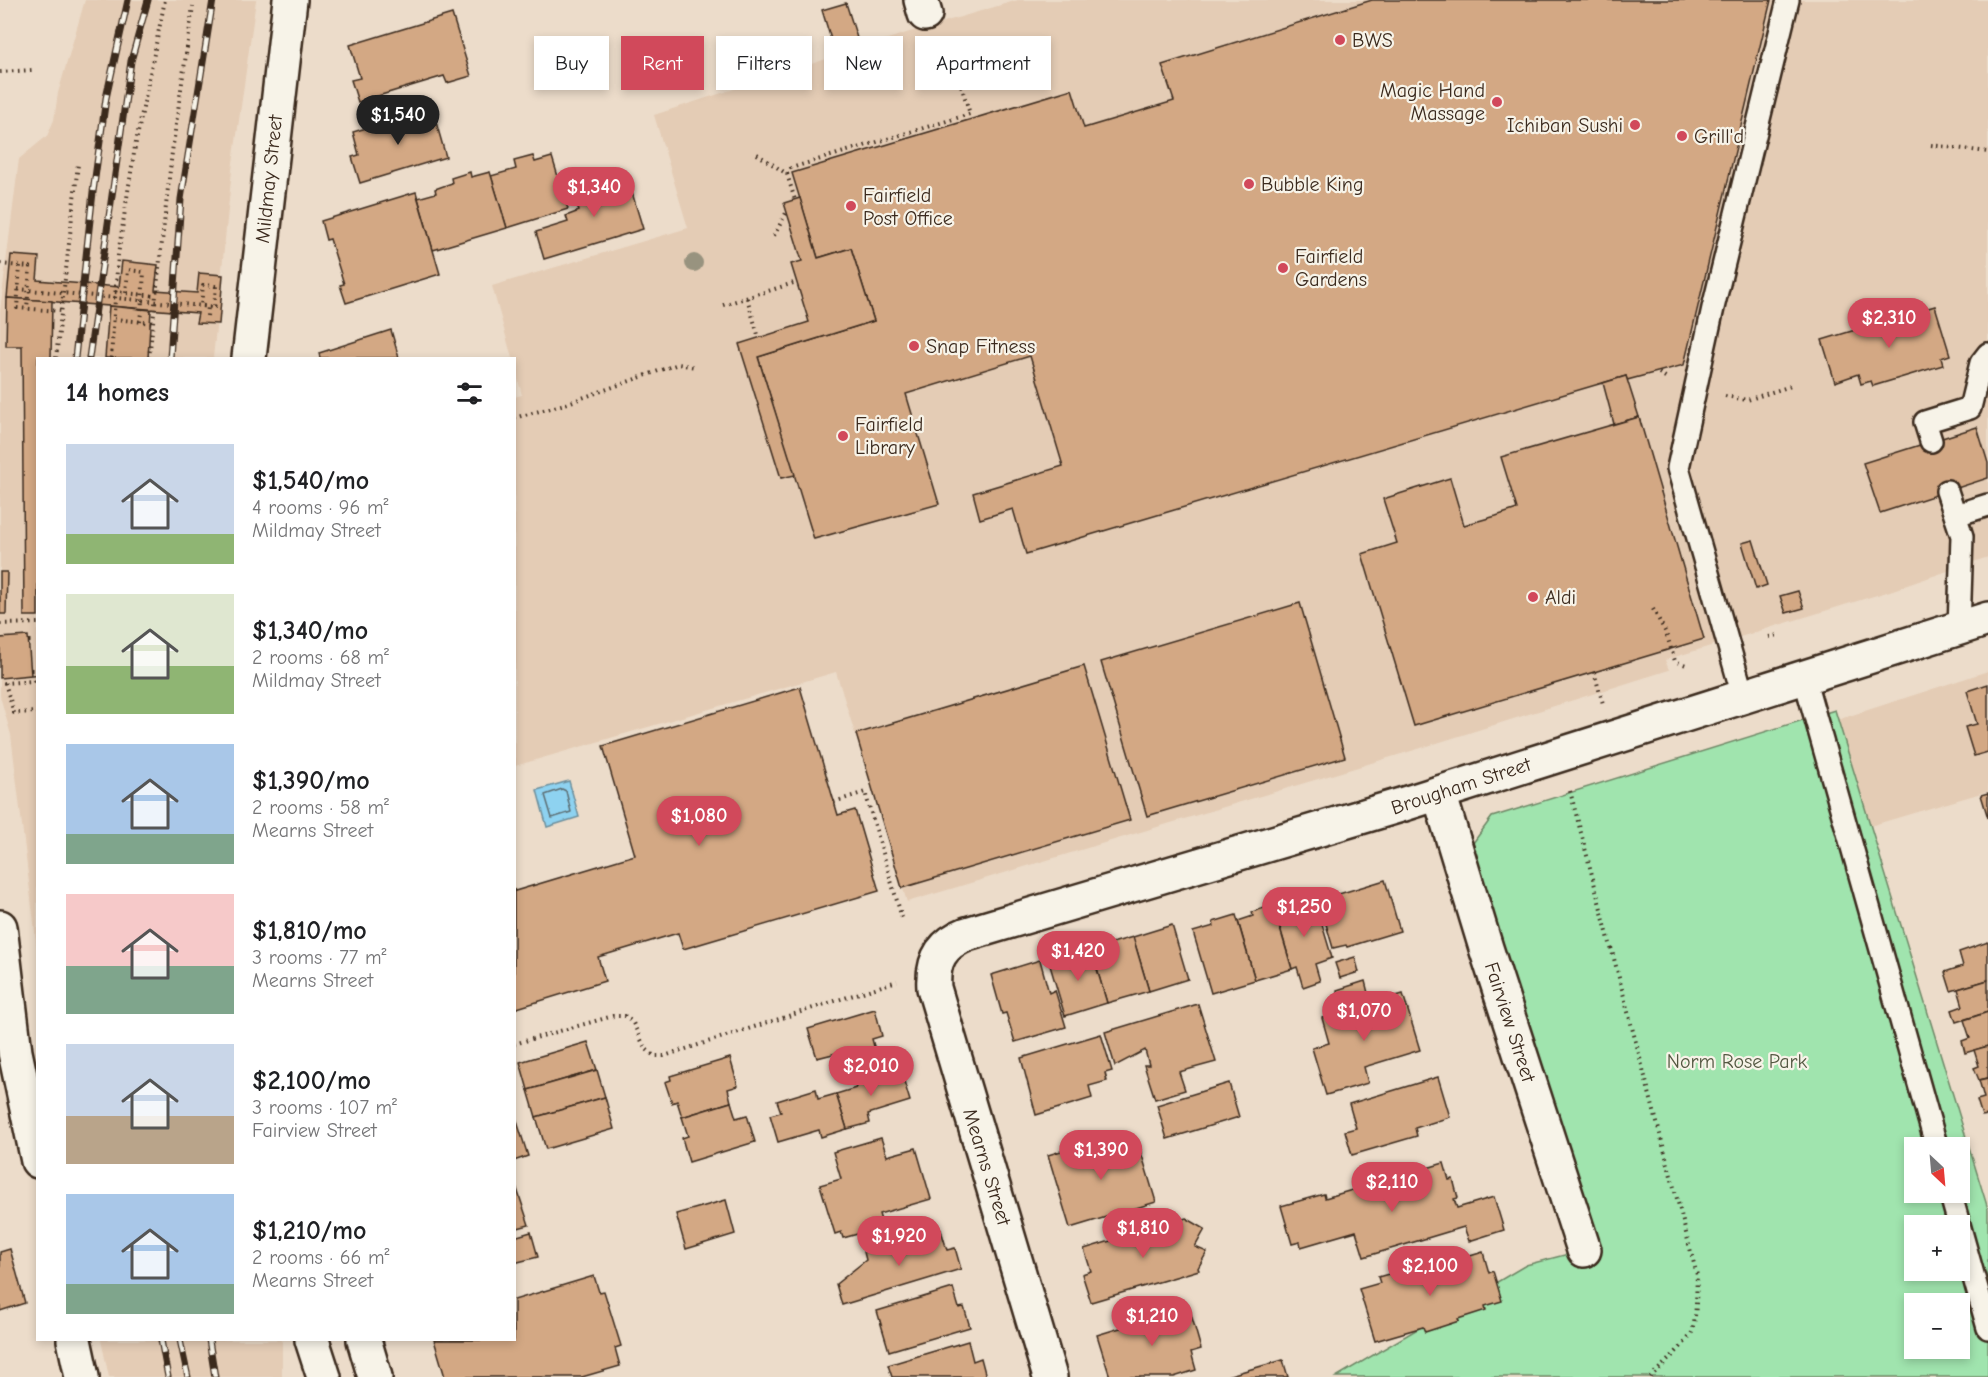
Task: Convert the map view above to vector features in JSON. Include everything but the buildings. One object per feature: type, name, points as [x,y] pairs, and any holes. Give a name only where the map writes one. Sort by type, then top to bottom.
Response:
[{"type":"street","name":"Mildmay Street","points":[[249,357],[290,0]]},
{"type":"street","name":"Brougham Street","points":[[938,957],[951,943],[967,934],[1439,793],[1973,624]]},
{"type":"street","name":"Fairview Street","points":[[1439,793],[1486,948],[1584,1250]]},
{"type":"street","points":[[0,927],[15,1052],[36,1152]]},
{"type":"street","name":"Mearns Street","points":[[938,957],[933,981],[937,1003],[1050,1377]]},
{"type":"street","points":[[74,1341],[82,1377]]},
{"type":"street","points":[[312,1341],[324,1377]]},
{"type":"street","points":[[364,1341],[375,1377]]},
{"type":"lane","points":[[1743,696],[1678,468],[1713,308],[1788,0]]},
{"type":"lane","points":[[1931,441],[1925,422],[1970,408],[1981,363],[1988,354]]},
{"type":"lane","points":[[1947,491],[1962,536],[1973,624]]},
{"type":"lane","points":[[1956,515],[1988,506]]},
{"type":"lane","points":[[1804,677],[1934,1137]]},
{"type":"lane","points":[[1953,1203],[1988,1328]]},
{"type":"path","points":[[111,357],[118,255],[135,147],[165,0]]},
{"type":"path","points":[[149,357],[172,152],[194,6]]},
{"type":"path","points":[[0,72],[33,70]]},
{"type":"path","points":[[787,174],[790,168],[970,114],[963,90]]},
{"type":"path","points":[[1931,145],[1988,152]]},
{"type":"path","points":[[757,154],[787,174],[795,200]]},
{"type":"path","points":[[56,357],[78,164]]},
{"type":"path","points":[[774,236],[786,213]]},
{"type":"path","points":[[0,264],[30,267],[27,309]]},
{"type":"path","points":[[20,266],[17,308],[61,311]]},
{"type":"path","points":[[126,293],[128,270],[144,272],[140,322]]},
{"type":"path","points":[[723,305],[796,282]]},
{"type":"path","points":[[203,285],[216,286],[214,308],[208,307],[201,306],[203,285]]},
{"type":"path","points":[[18,289],[228,308]]},
{"type":"path","points":[[116,292],[156,296]]},
{"type":"path","points":[[747,298],[759,338]]},
{"type":"path","points":[[207,316],[208,307]]},
{"type":"path","points":[[114,319],[153,322]]},
{"type":"path","points":[[516,417],[565,404],[678,364],[695,367]]},
{"type":"path","points":[[1721,396],[1747,400],[1794,385]]},
{"type":"path","points":[[1653,609],[1666,633],[1675,661],[1689,666]]},
{"type":"path","points":[[0,624],[36,623]]},
{"type":"path","points":[[1769,637],[1779,635]]},
{"type":"path","points":[[31,670],[33,670],[34,681],[5,683],[14,714],[36,712]]},
{"type":"path","points":[[1594,672],[1603,705]]},
{"type":"path","points":[[1570,791],[1697,1275],[1696,1307],[1691,1335],[1650,1377]]},
{"type":"path","points":[[834,802],[865,792],[902,918]]},
{"type":"path","points":[[516,1043],[613,1016],[625,1016],[633,1023],[645,1048],[654,1056],[664,1056],[906,977]]},
{"type":"shaded area","points":[[85,0],[256,0],[232,170],[213,357],[36,357],[36,940],[11,735],[0,696],[0,311],[19,159],[47,136],[54,120],[58,93]]},
{"type":"shaded area","points":[[1018,0],[1988,0],[1988,557],[1890,591],[1665,660],[1669,670],[1418,749],[907,902],[836,672],[516,766],[516,396],[522,395],[516,372],[516,357],[512,357],[492,286],[688,228],[654,115],[731,90],[812,90],[812,64],[824,60],[824,90],[903,90],[903,36],[897,36]]},
{"type":"shaded area","points":[[1988,671],[1988,791],[1870,826],[1837,720]]},
{"type":"shaded area","points":[[101,1341],[282,1341],[282,1377],[109,1377]]},
{"type":"green space","name":"Norm Rose Park","points":[[1835,710],[1966,1137],[1904,1137],[1904,1203],[1970,1203],[1970,1150],[1988,1209],[1988,1377],[1336,1377],[1526,1265],[1584,1250],[1473,843],[1492,817]]},
{"type":"water","points":[[569,781],[579,817],[547,827],[537,790]]},
{"type":"railway","points":[[75,357],[106,98],[128,0]]},
{"type":"railway","points":[[89,357],[131,61],[148,0]]},
{"type":"railway","points":[[170,357],[181,199],[213,0]]},
{"type":"railway","points":[[161,1341],[168,1377]]},
{"type":"railway","points":[[180,1341],[188,1377]]},
{"type":"railway","points":[[209,1341],[215,1377]]},
{"type":"place","name":"BWS","points":[[1340,40]]},
{"type":"place","name":"Magic Hand Massage","points":[[1497,102]]},
{"type":"place","name":"Ichiban Sushi","points":[[1635,125]]},
{"type":"place","name":"Grill'd","points":[[1682,136]]},
{"type":"place","name":"Bubble King","points":[[1249,184]]},
{"type":"place","name":"Fairfield Post Office","points":[[851,206]]},
{"type":"place","name":"Fairfield Gardens","points":[[1283,268]]},
{"type":"place","name":"Snap Fitness","points":[[914,346]]},
{"type":"place","name":"Fairfield Library","points":[[843,436]]},
{"type":"place","name":"Aldi","points":[[1533,597]]}]
